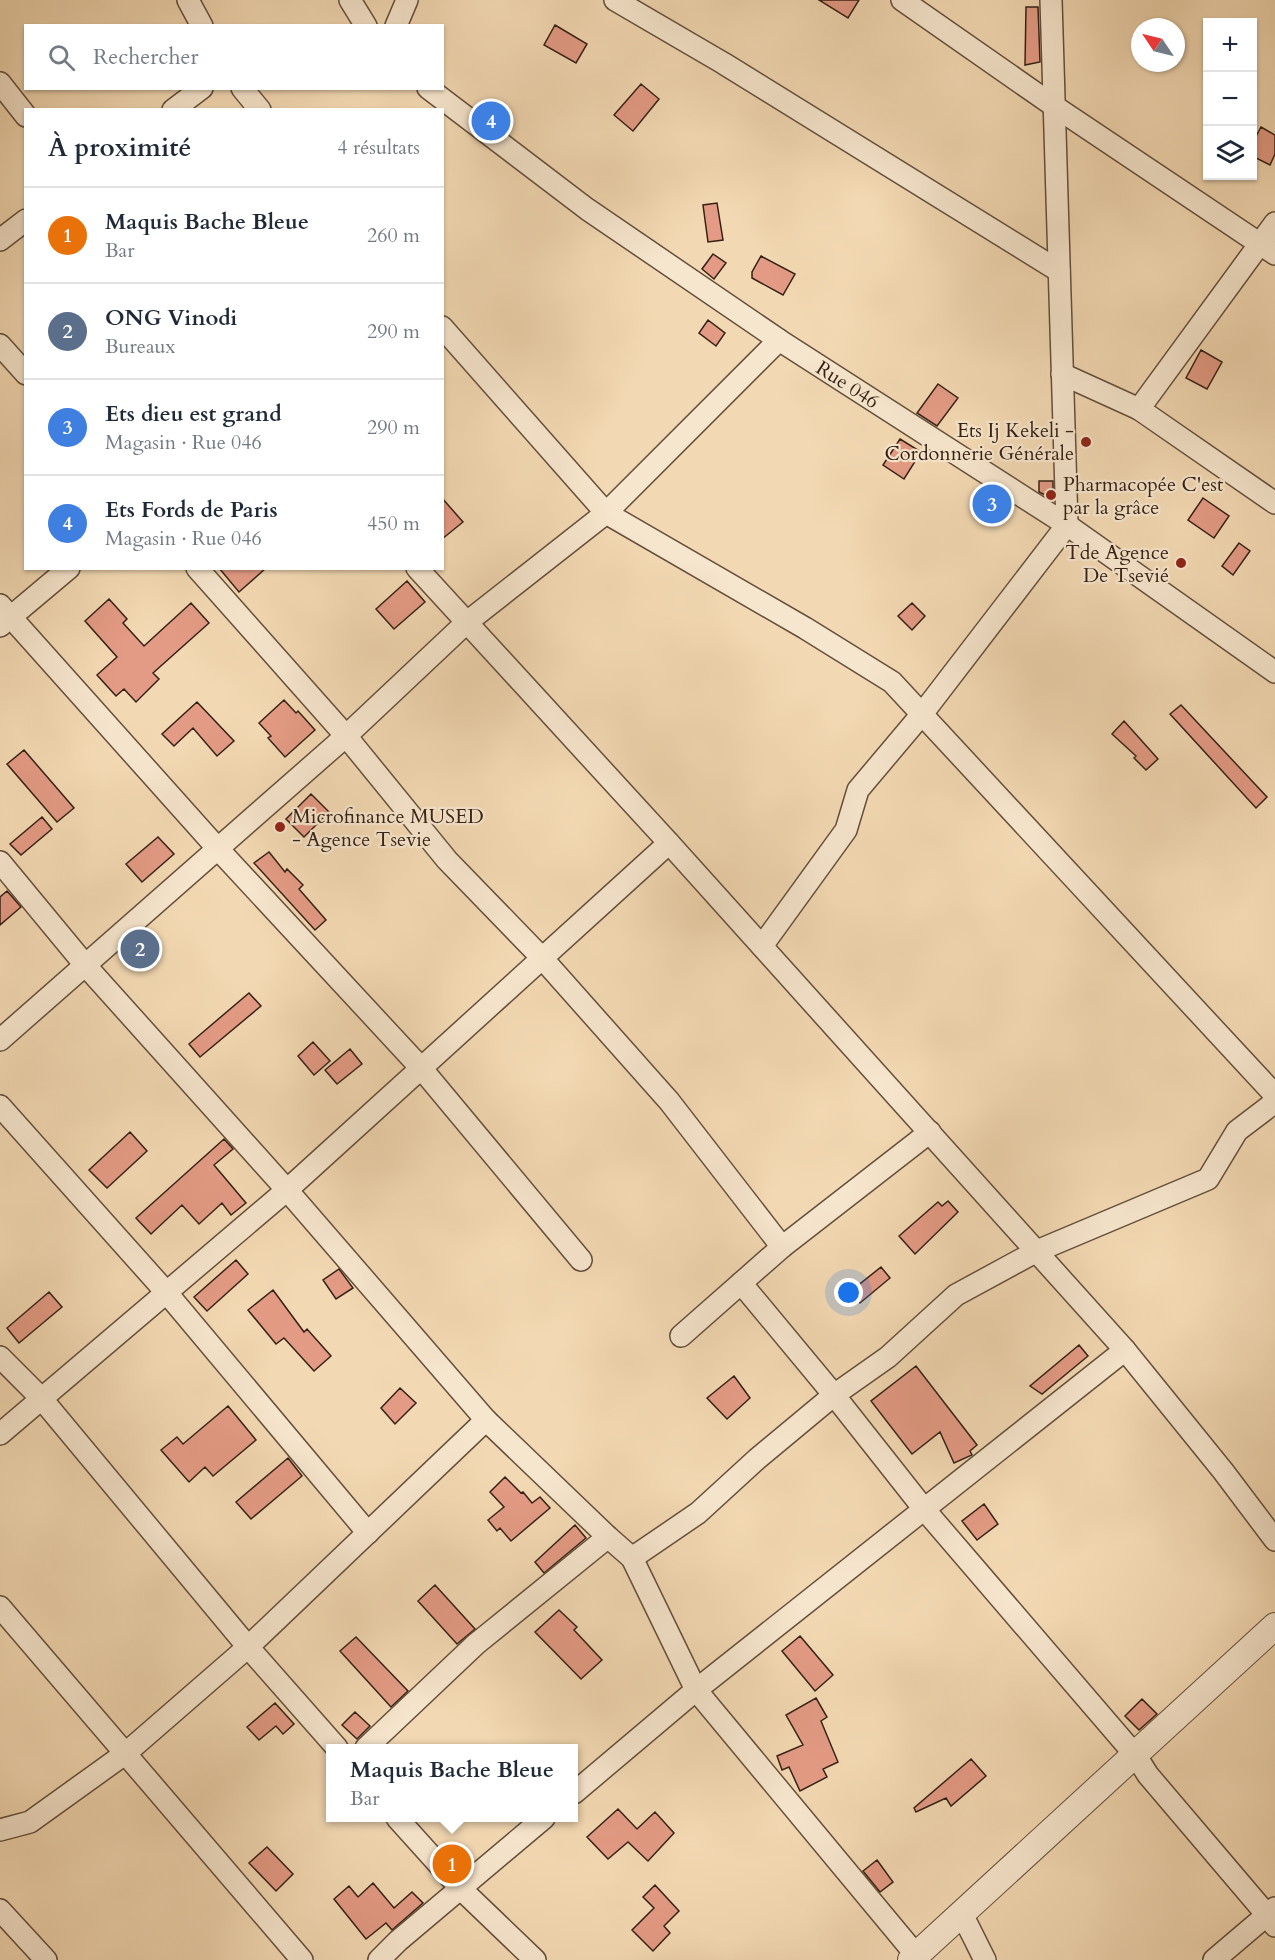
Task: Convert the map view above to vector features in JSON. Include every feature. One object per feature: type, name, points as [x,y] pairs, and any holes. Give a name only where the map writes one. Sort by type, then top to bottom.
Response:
[{"type":"street","points":[[188,0],[201,24]]},
{"type":"street","points":[[350,0],[365,24]]},
{"type":"street","points":[[397,24],[407,0]]},
{"type":"street","points":[[615,0],[723,63],[1059,271]]},
{"type":"street","points":[[902,0],[1054,106],[1267,248]]},
{"type":"street","points":[[762,946],[846,830],[858,790],[922,714],[1067,525],[1051,0]]},
{"type":"street","points":[[0,83],[24,113]]},
{"type":"street","points":[[176,108],[199,90]]},
{"type":"street","points":[[244,90],[258,108]]},
{"type":"street","name":"Rue 046","points":[[431,90],[587,209],[778,340],[1067,525],[1275,672]]},
{"type":"street","points":[[0,240],[24,222]]},
{"type":"street","points":[[1140,409],[1267,248],[1275,223]]},
{"type":"street","points":[[444,329],[606,513],[795,622],[892,682],[1275,1095]]},
{"type":"street","points":[[0,1040],[219,850],[346,736],[466,623],[606,513],[778,340]]},
{"type":"street","points":[[0,345],[24,372]]},
{"type":"street","points":[[1062,374],[1140,409],[1275,503]]},
{"type":"street","points":[[66,570],[4,616],[421,1068],[581,1260]]},
{"type":"street","points":[[199,570],[346,736],[447,860],[542,958],[669,1101],[782,1247]]},
{"type":"street","points":[[419,570],[669,843],[1125,1350],[1275,1539]]},
{"type":"street","points":[[0,1434],[287,1190],[669,843]]},
{"type":"street","points":[[0,862],[86,966],[287,1190],[486,1420],[632,1558],[696,1690],[913,1958],[961,1912],[1136,1756],[1275,1626]]},
{"type":"street","points":[[632,1558],[698,1513],[757,1459],[834,1395],[888,1357],[956,1295],[1037,1251],[1208,1179],[1237,1131],[1275,1102]]},
{"type":"street","points":[[0,1106],[166,1293],[368,1533]]},
{"type":"street","points":[[681,1336],[782,1247],[930,1132]]},
{"type":"street","points":[[741,1283],[924,1509],[1136,1756],[1148,1775],[1272,1916],[1214,1960]]},
{"type":"street","points":[[578,1789],[696,1690],[1125,1350]]},
{"type":"street","points":[[0,1357],[41,1398],[248,1647],[333,1744]]},
{"type":"street","points":[[0,1830],[30,1822],[126,1753],[248,1647],[486,1420]]},
{"type":"street","points":[[371,1744],[476,1644],[608,1537]]},
{"type":"street","points":[[0,1607],[302,1960]]},
{"type":"street","points":[[402,1822],[460,1888],[535,1960]]},
{"type":"street","points":[[379,1960],[398,1941],[539,1822]]},
{"type":"street","points":[[0,1910],[46,1960]]},
{"type":"street","points":[[961,1912],[985,1960]]},
{"type":"building","points":[[819,0],[859,0],[848,18]]},
{"type":"building","points":[[1026,7],[1038,7],[1040,62],[1025,65]]},
{"type":"building","points":[[555,25],[587,44],[576,63],[544,45]]},
{"type":"building","points":[[641,84],[659,99],[633,131],[614,115]]},
{"type":"building","points":[[1261,127],[1275,135],[1275,154],[1270,165],[1257,158],[1257,135]]},
{"type":"building","points":[[717,203],[723,240],[708,242],[703,205]]},
{"type":"building","points":[[713,254],[726,263],[714,279],[702,269]]},
{"type":"building","points":[[761,256],[795,274],[783,295],[752,278],[752,272]]},
{"type":"building","points":[[708,320],[725,333],[716,346],[699,333]]},
{"type":"building","points":[[1201,350],[1222,362],[1207,389],[1186,378]]},
{"type":"building","points":[[938,384],[958,398],[937,426],[917,413]]},
{"type":"building","points":[[900,439],[921,452],[904,479],[883,465]]},
{"type":"building","points":[[1039,481],[1053,481],[1053,499],[1039,492]]},
{"type":"building","points":[[993,498],[1008,509],[997,524],[982,512]]},
{"type":"building","points":[[1203,498],[1229,516],[1214,538],[1188,520]]},
{"type":"building","points":[[444,500],[463,522],[444,537]]},
{"type":"building","points":[[1239,543],[1250,551],[1233,575],[1222,566]]},
{"type":"building","points":[[221,570],[264,570],[239,592]]},
{"type":"building","points":[[407,581],[425,602],[394,629],[376,609]]},
{"type":"building","points":[[109,599],[127,619],[123,623],[144,646],[191,603],[209,623],[153,673],[159,679],[136,702],[124,689],[116,696],[97,675],[117,657],[85,621]]},
{"type":"building","points":[[912,603],[925,616],[912,630],[898,616]]},
{"type":"building","points":[[284,700],[296,713],[298,711],[315,730],[285,757],[268,738],[271,736],[259,723]]},
{"type":"building","points":[[197,702],[234,741],[217,756],[193,728],[174,746],[162,734]]},
{"type":"building","points":[[1181,705],[1267,797],[1256,808],[1170,714]]},
{"type":"building","points":[[1124,721],[1158,759],[1146,770],[1134,758],[1136,756],[1112,734]]},
{"type":"building","points":[[24,750],[74,808],[57,822],[7,764]]},
{"type":"building","points":[[311,794],[329,812],[304,837],[286,819]]},
{"type":"building","points":[[42,817],[52,829],[21,855],[10,844]]},
{"type":"building","points":[[158,837],[174,854],[142,882],[126,864]]},
{"type":"building","points":[[269,852],[285,872],[287,869],[303,885],[299,889],[326,920],[315,930],[254,863]]},
{"type":"building","points":[[7,891],[21,907],[0,925],[0,897]]},
{"type":"building","points":[[249,993],[261,1006],[200,1057],[189,1044]]},
{"type":"building","points":[[313,1042],[330,1061],[314,1075],[298,1056]]},
{"type":"building","points":[[350,1049],[362,1064],[337,1084],[325,1070]]},
{"type":"building","points":[[130,1132],[147,1151],[107,1188],[89,1170]]},
{"type":"building","points":[[224,1139],[233,1149],[214,1165],[246,1203],[231,1215],[222,1203],[199,1224],[182,1205],[151,1234],[136,1218]]},
{"type":"building","points":[[948,1201],[958,1212],[915,1254],[899,1236],[938,1202],[942,1206]]},
{"type":"building","points":[[236,1260],[248,1274],[207,1311],[194,1297]]},
{"type":"building","points":[[881,1267],[890,1278],[860,1303],[851,1291]]},
{"type":"building","points":[[339,1269],[353,1288],[336,1299],[323,1280]]},
{"type":"building","points":[[273,1290],[304,1332],[307,1329],[331,1356],[314,1371],[284,1338],[276,1344],[248,1310]]},
{"type":"building","points":[[49,1292],[62,1307],[19,1343],[7,1328]]},
{"type":"building","points":[[1079,1345],[1088,1356],[1042,1394],[1030,1386]]},
{"type":"building","points":[[916,1366],[977,1445],[970,1451],[972,1455],[954,1463],[940,1432],[912,1454],[871,1401]]},
{"type":"building","points":[[734,1376],[750,1398],[727,1419],[707,1398]]},
{"type":"building","points":[[400,1388],[416,1403],[395,1424],[381,1408]]},
{"type":"building","points":[[228,1406],[256,1440],[213,1476],[205,1467],[189,1482],[161,1450],[177,1437],[183,1444]]},
{"type":"building","points":[[288,1458],[302,1476],[251,1519],[236,1502]]},
{"type":"building","points":[[505,1477],[532,1503],[540,1497],[550,1508],[511,1541],[500,1528],[497,1531],[488,1520],[504,1507],[490,1492]]},
{"type":"building","points":[[984,1504],[998,1524],[977,1540],[962,1521]]},
{"type":"building","points":[[575,1525],[586,1538],[544,1573],[535,1562]]},
{"type":"building","points":[[435,1585],[475,1629],[457,1644],[418,1601]]},
{"type":"building","points":[[559,1610],[577,1627],[574,1630],[602,1660],[581,1679],[535,1632]]},
{"type":"building","points":[[800,1636],[833,1675],[815,1691],[782,1651]]},
{"type":"building","points":[[356,1637],[408,1691],[391,1707],[340,1651]]},
{"type":"building","points":[[816,1698],[827,1717],[821,1721],[838,1762],[823,1769],[827,1777],[800,1791],[789,1767],[782,1770],[777,1756],[803,1745],[786,1715]]},
{"type":"building","points":[[1142,1699],[1157,1714],[1139,1730],[1125,1716]]},
{"type":"building","points":[[275,1703],[294,1724],[283,1734],[276,1726],[259,1740],[247,1727]]},
{"type":"building","points":[[355,1712],[370,1726],[357,1739],[342,1725]]},
{"type":"building","points":[[971,1759],[986,1776],[951,1806],[946,1798],[916,1812],[914,1808]]},
{"type":"building","points":[[618,1809],[637,1829],[655,1812],[674,1833],[648,1861],[628,1842],[608,1859],[587,1837]]},
{"type":"building","points":[[267,1847],[293,1874],[276,1891],[249,1863]]},
{"type":"building","points":[[877,1860],[893,1882],[880,1892],[863,1871]]},
{"type":"building","points":[[373,1883],[394,1908],[412,1892],[423,1903],[392,1930],[386,1923],[366,1939],[334,1899],[349,1886],[358,1897]]},
{"type":"building","points":[[655,1885],[679,1911],[664,1926],[670,1933],[653,1951],[632,1930],[654,1908],[643,1897]]},
{"type":"place","name":"Ets Fords de Paris","points":[[491,121]]},
{"type":"place","name":"Ets Ij Kekeli - Cordonnerie Générale","points":[[1086,442]]},
{"type":"place","name":"Pharmacopée C'est par la grâce","points":[[1051,495]]},
{"type":"place","name":"Ets dieu est grand","points":[[992,504]]},
{"type":"place","name":"Tde Agence De Tsevié","points":[[1181,563]]},
{"type":"place","name":"Microfinance MUSED - Agence Tsevie","points":[[280,827]]},
{"type":"place","name":"ONG Vinodi","points":[[140,949]]},
{"type":"place","name":"Maquis Bache Bleue","points":[[452,1864]]}]
